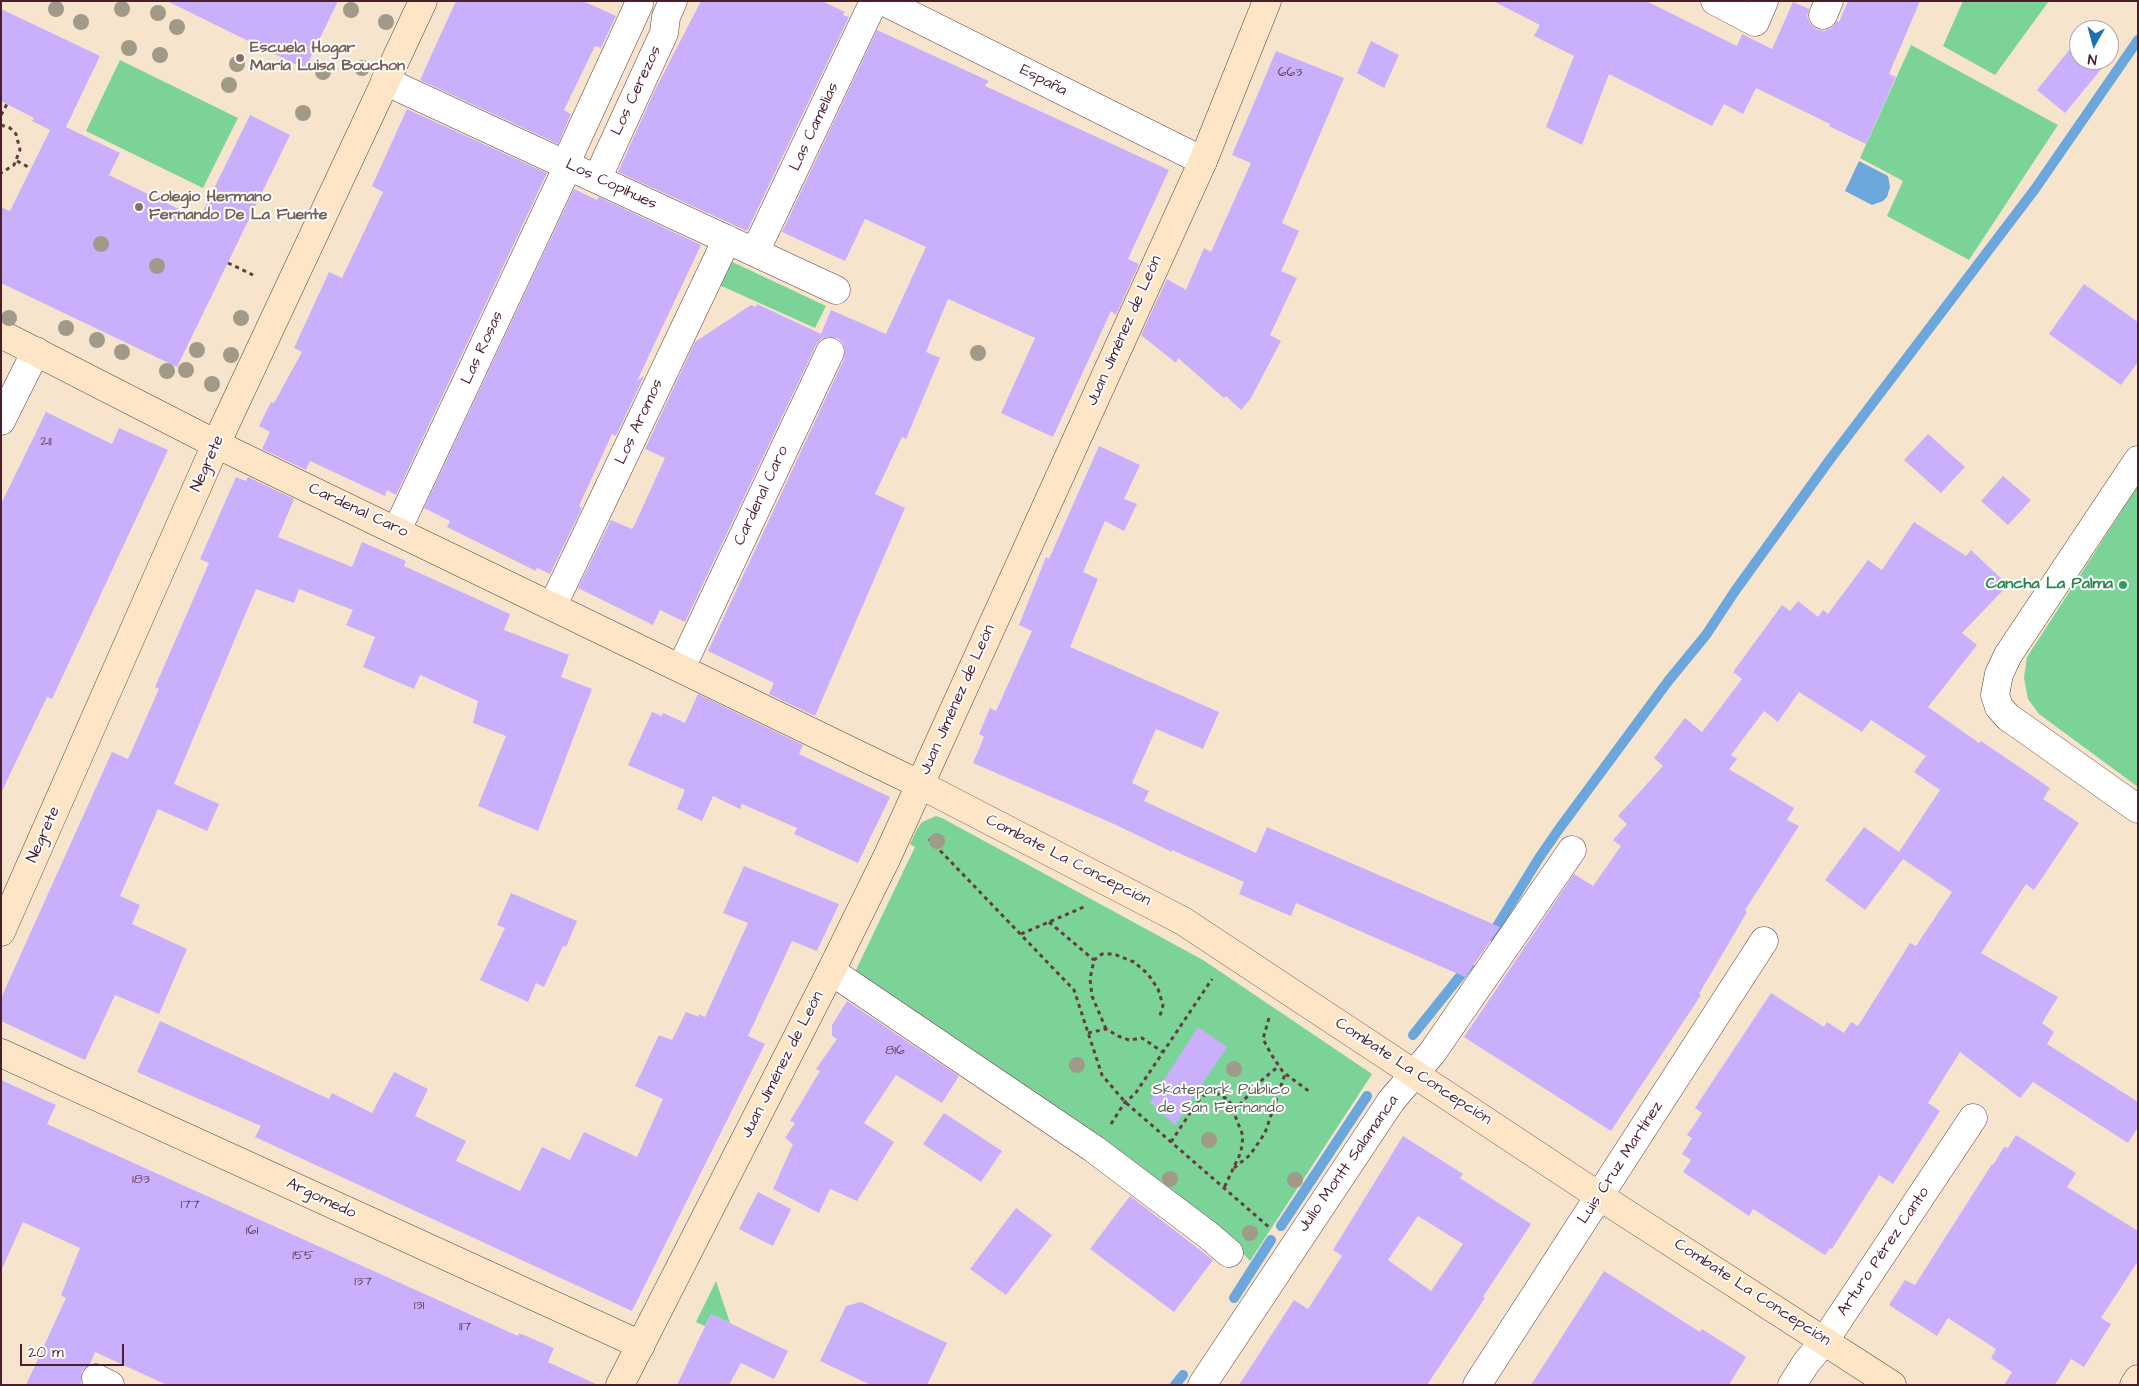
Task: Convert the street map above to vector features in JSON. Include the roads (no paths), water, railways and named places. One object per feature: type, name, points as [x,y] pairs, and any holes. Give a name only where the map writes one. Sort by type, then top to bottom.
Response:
[{"type":"street","name":"Negrete","points":[[1,932],[216,444],[423,1]]},
{"type":"street","name":"Las Camelias","points":[[755,252],[874,1]]},
{"type":"street","name":"España","points":[[883,1],[1203,161]]},
{"type":"street","name":"Juan Jiménez de León","points":[[620,1385],[831,971],[906,815],[1203,161],[1267,1]]},
{"type":"street","points":[[1715,1],[1754,22],[1764,1]]},
{"type":"street","points":[[567,165],[636,2],[670,9]]},
{"type":"street","name":"Los Cerezos","points":[[597,179],[664,33],[670,9]]},
{"type":"street","name":"Los Copihues","points":[[385,81],[836,290]]},
{"type":"street","name":"Las Rosas","points":[[397,530],[567,165]]},
{"type":"street","name":"Los Aromos","points":[[553,605],[727,239]]},
{"type":"street","name":"Cardenal Caro","points":[[1,334],[216,444],[553,605],[920,784]]},
{"type":"street","points":[[1,421],[36,351]]},
{"type":"street","name":"Cardenal Caro","points":[[681,668],[830,352]]},
{"type":"street","points":[[2138,460],[2008,655],[2000,674],[1996,695],[1999,707],[2008,717],[2138,810]]},
{"type":"street","name":"Combate La Concepción","points":[[920,784],[1184,921],[1599,1196],[1892,1385]]},
{"type":"street","name":"Julio Montt Salamanca","points":[[1202,1385],[1391,1101],[1432,1054],[1572,850]]},
{"type":"street","name":"Luis Cruz Martínez","points":[[1477,1385],[1764,941]]},
{"type":"street","points":[[831,971],[1094,1149],[1229,1253]]},
{"type":"street","name":"Argomedo","points":[[1,1053],[641,1345]]},
{"type":"street","name":"Arturo Pérez Canto","points":[[1792,1385],[1806,1363],[1825,1340],[1973,1118]]},
{"type":"street","points":[[2134,1385],[2138,1379]]},
{"type":"water","points":[[1859,161],[1888,176],[1890,187],[1887,197],[1883,201],[1872,205],[1845,191]]},
{"type":"waterway","points":[[1491,936],[1559,829],[1669,680],[1706,635],[1735,591],[1831,458],[2035,189],[2138,40]]},
{"type":"waterway","points":[[1413,1035],[1469,965]]},
{"type":"waterway","points":[[1281,1226],[1367,1096]]},
{"type":"waterway","points":[[1234,1298],[1271,1240]]},
{"type":"waterway","points":[[1175,1385],[1183,1375]]},
{"type":"place","name":"Escuela Hogar María Luisa Bouchon","points":[[240,58]]},
{"type":"place","name":"Colegio Hermano Fernando De La Fuente","points":[[139,207]]},
{"type":"place","name":"Cancha La Palma","points":[[2123,585]]},
{"type":"park label","name":"Skatepark Público de San Fernando","points":[[1221,1100]]}]
